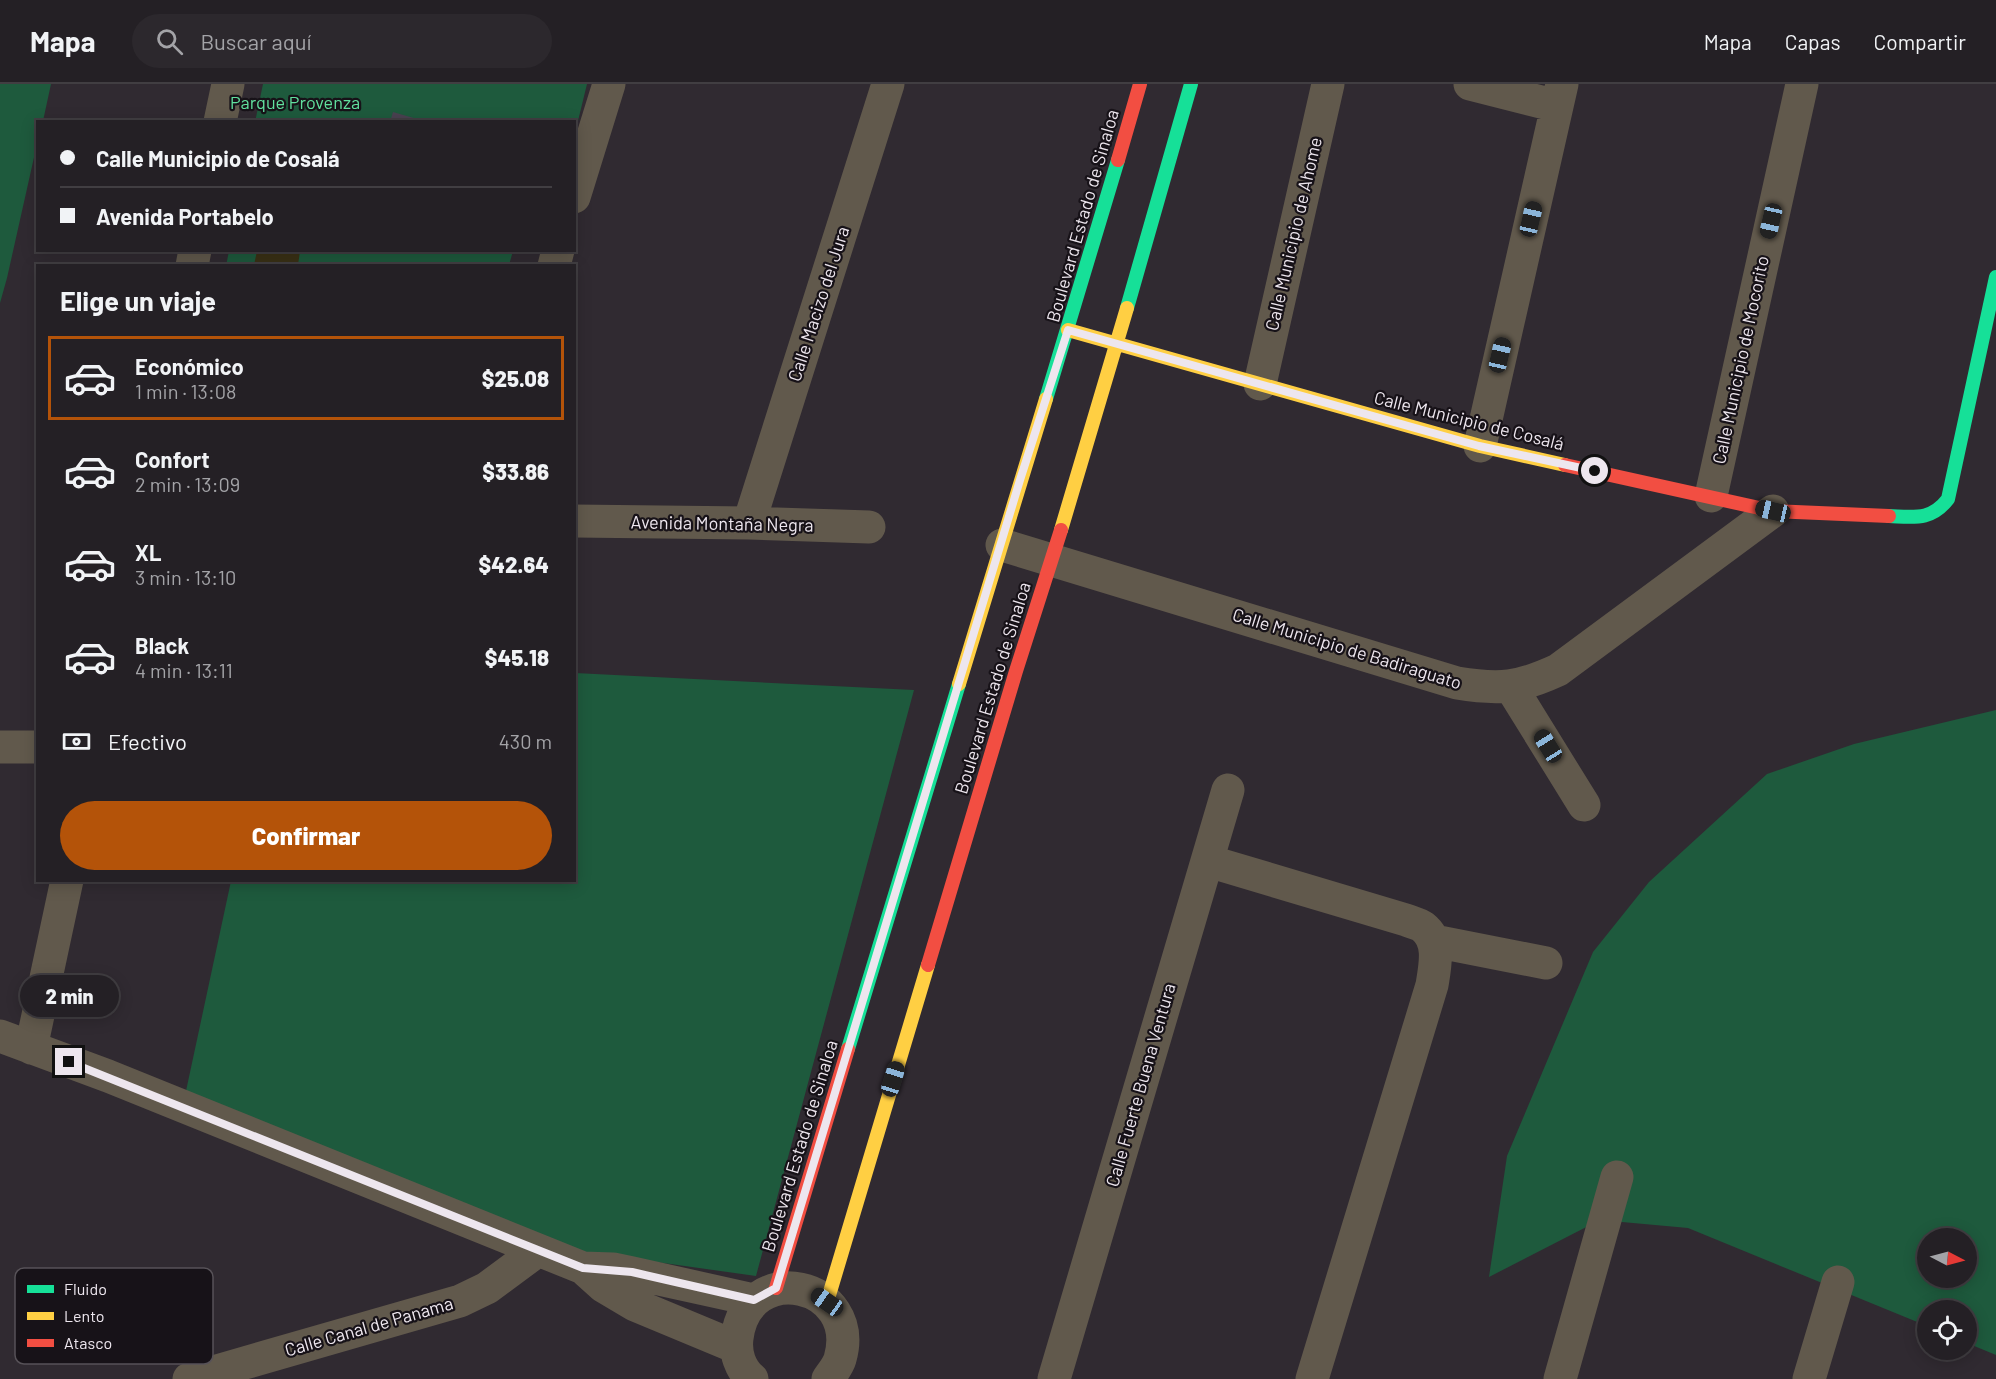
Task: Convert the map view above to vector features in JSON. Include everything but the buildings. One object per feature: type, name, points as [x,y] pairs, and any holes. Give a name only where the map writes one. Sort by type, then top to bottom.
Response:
[{"type":"street","points":[[220,120],[228,84]]},
{"type":"street","points":[[576,191],[609,84]]},
{"type":"street","name":"Calle Macizo del Jura","points":[[749,523],[888,84]]},
{"type":"street","name":"Boulevard Estado de Sinaloa","points":[[765,1294],[1002,545],[1140,84]]},
{"type":"street","name":"Boulevard Estado de Sinaloa","points":[[827,1302],[1016,671],[1117,344],[1191,84]]},
{"type":"street","name":"Calle Municipio de Ahome","points":[[1260,384],[1328,84]]},
{"type":"street","points":[[1470,84],[1559,95],[1479,446]]},
{"type":"street","name":"Calle Municipio de Mocorito","points":[[1711,496],[1802,84]]},
{"type":"street","name":"Calle Municipio de Cosalá","points":[[1068,330],[1479,446],[1773,511],[1929,516],[1939,512],[1948,499],[1953,483],[1996,277]]},
{"type":"street","name":"Calle Municipio de Badiraguato","points":[[1002,545],[1457,683],[1485,688],[1511,687],[1532,682],[1558,670],[1773,511]]},
{"type":"street","name":"Avenida Montaña Negra","points":[[576,521],[869,527]]},
{"type":"street","points":[[1511,687],[1584,805]]},
{"type":"street","points":[[0,747],[36,747]]},
{"type":"street","name":"Calle Fuerte Buena Ventura","points":[[1054,1379],[1228,790]]},
{"type":"street","points":[[1208,861],[1406,920],[1424,928],[1434,941],[1436,961],[1432,985],[1312,1379]]},
{"type":"street","points":[[31,1048],[67,882]]},
{"type":"street","points":[[1434,941],[1546,963]]},
{"type":"street","points":[[0,1036],[108,1076],[583,1268],[632,1272],[765,1294],[794,1287],[812,1291],[827,1302],[839,1319],[843,1341],[839,1362],[828,1379]]},
{"type":"street","points":[[1560,1379],[1617,1178]]},
{"type":"street","name":"Calle Canal de Panama","points":[[189,1379],[460,1301],[487,1288],[537,1251]]},
{"type":"street","points":[[583,1268],[603,1286],[745,1370]]},
{"type":"street","points":[[1809,1379],[1838,1282]]},
{"type":"street","points":[[745,1370],[739,1322],[765,1294]]},
{"type":"green space","points":[[0,84],[51,84],[43,120],[36,120],[36,148],[0,303]]},
{"type":"green space","name":"Parque Provenza","points":[[263,84],[587,84],[577,125],[576,120],[255,120]]},
{"type":"green space","points":[[229,252],[513,252],[509,264],[226,264]]},
{"type":"green space","points":[[576,673],[914,690],[756,1276],[585,1252],[186,1091],[231,882],[576,882]]},
{"type":"green space","points":[[1996,710],[1996,1355],[1977,1347],[1977,1300],[1917,1300],[1917,1322],[1688,1228],[1600,1220],[1489,1277],[1507,1156],[1593,952],[1649,882],[1767,774],[1854,744]]},
{"type":"sand","points":[[257,252],[300,252],[298,264],[254,264]]},
{"type":"traffic: fast","points":[[1127,308],[1191,84]]},
{"type":"traffic: fast","points":[[1046,399],[1118,160]]},
{"type":"traffic: fast","points":[[1889,516],[1914,517],[1928,514],[1942,506],[1948,499],[1996,277]]},
{"type":"traffic: fast","points":[[848,1049],[959,684]]},
{"type":"traffic: slow","points":[[1061,530],[1127,308]]},
{"type":"traffic: slow","points":[[1068,330],[1480,446],[1565,465]]},
{"type":"traffic: slow","points":[[959,684],[1046,399]]},
{"type":"traffic: slow","points":[[827,1302],[928,965]]},
{"type":"traffic: jam","points":[[1118,160],[1140,84]]},
{"type":"traffic: jam","points":[[1565,465],[1773,511],[1889,516]]},
{"type":"traffic: jam","points":[[928,965],[1016,671],[1061,530]]},
{"type":"traffic: jam","points":[[776,1288],[848,1049]]},
{"type":"route","points":[[69,1062],[583,1268],[632,1272],[754,1300],[776,1288],[1020,480],[1068,330],[1479,446],[1595,471]]}]
